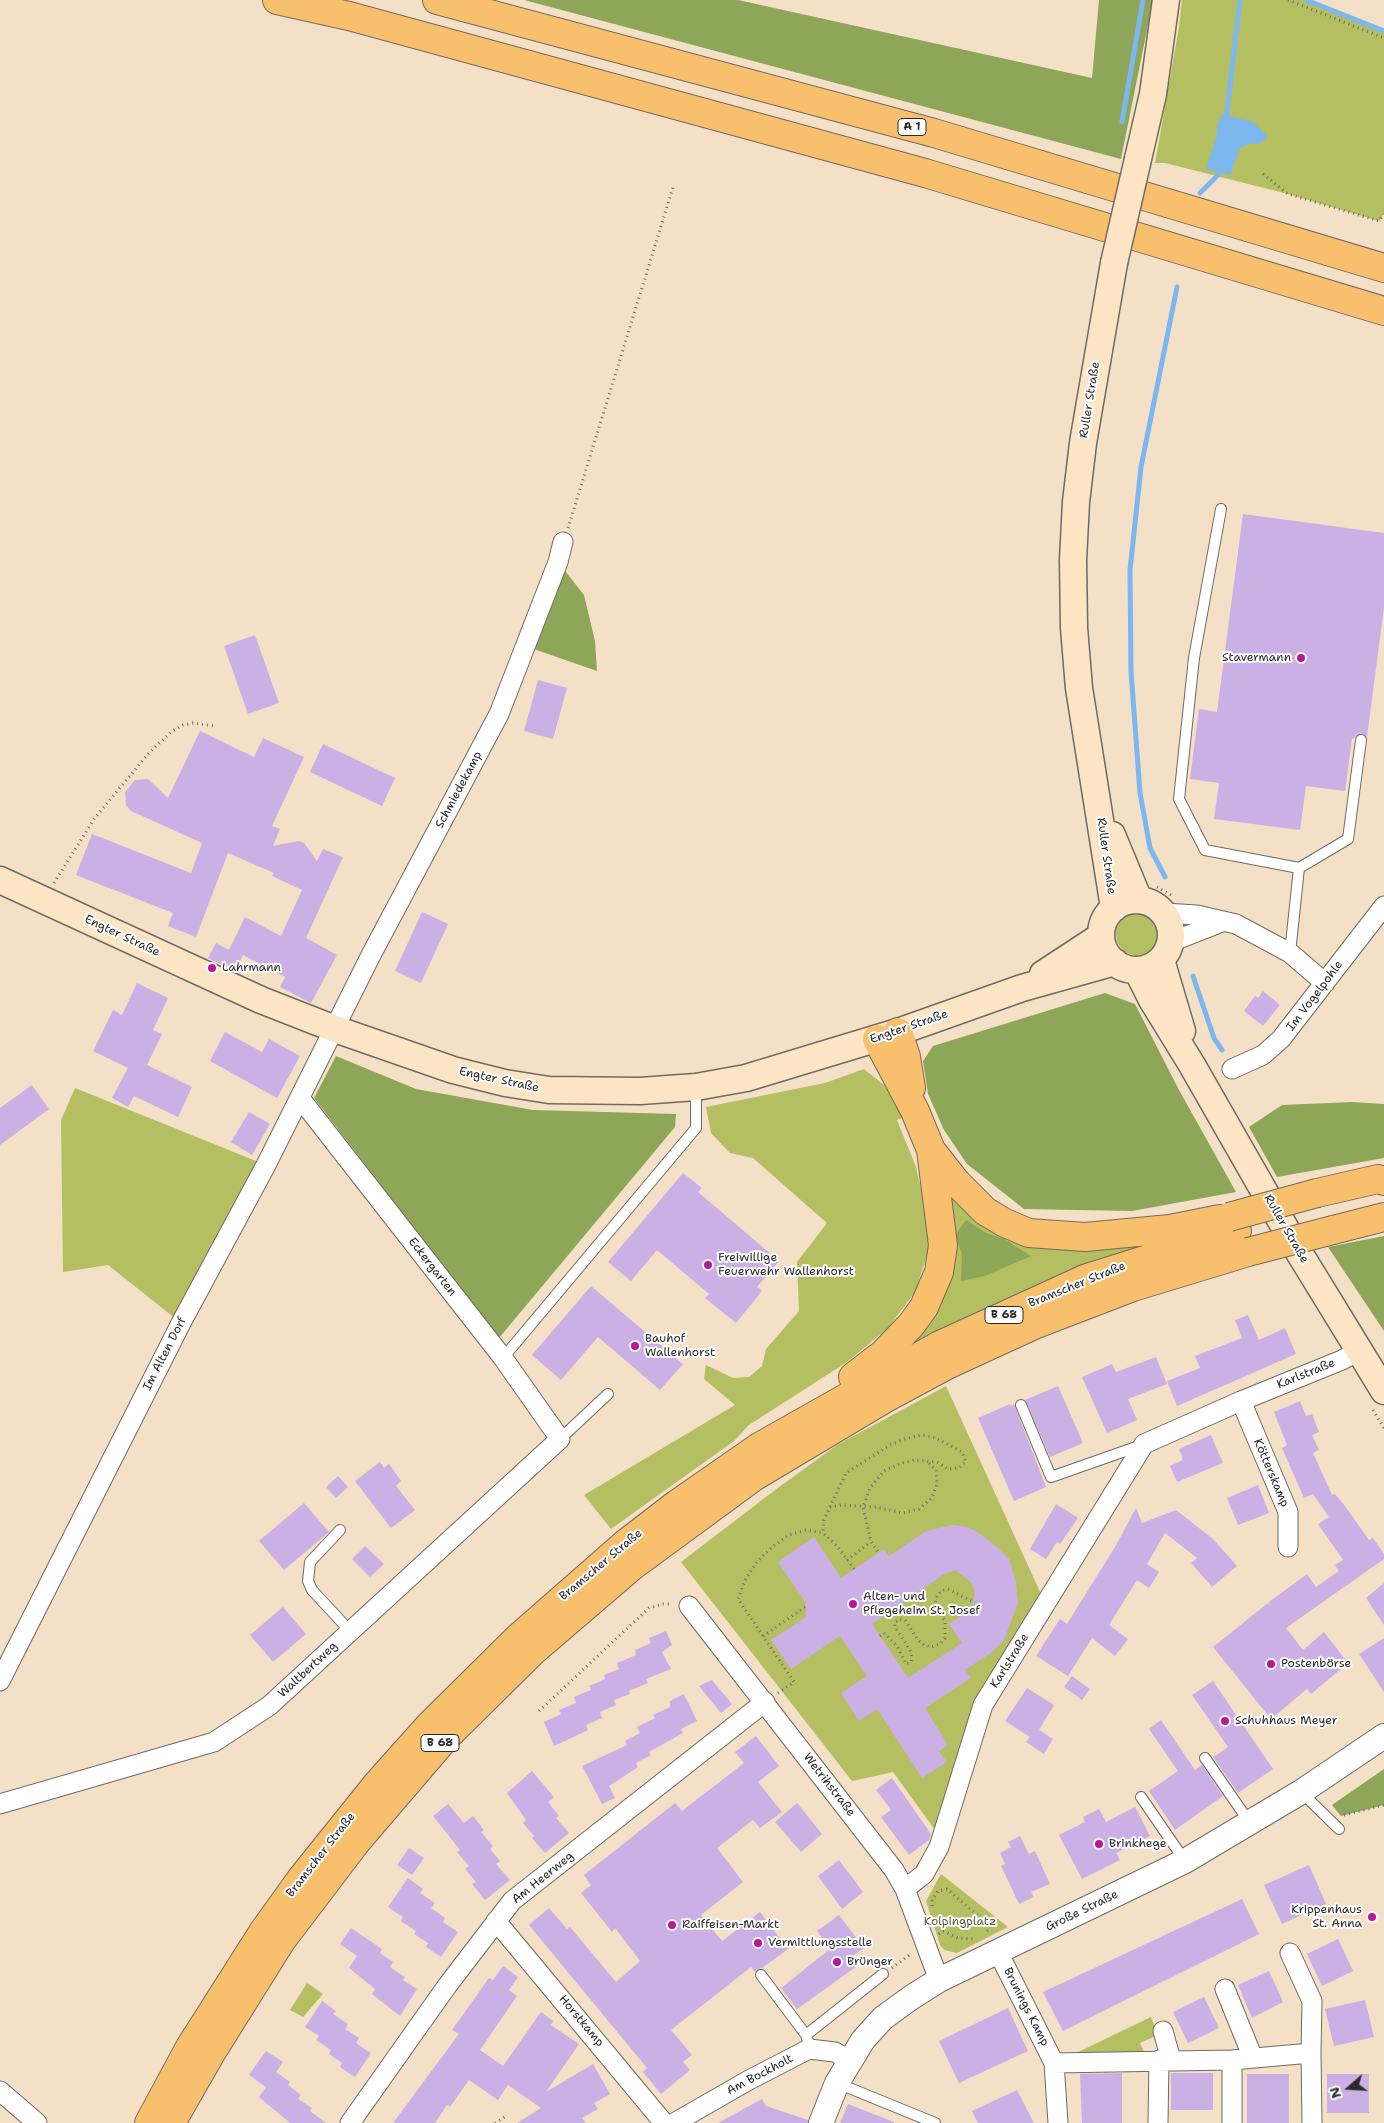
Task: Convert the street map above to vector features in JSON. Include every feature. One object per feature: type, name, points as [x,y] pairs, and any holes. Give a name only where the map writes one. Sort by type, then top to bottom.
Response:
[{"type":"highway","points":[[277,0],[349,16],[925,173],[1384,311]]},
{"type":"highway","name":"A 1","points":[[437,0],[934,132],[1384,268]]},
{"type":"highway","points":[[759,1447],[772,1428],[853,1377],[884,1353],[911,1325],[924,1307],[940,1272],[943,1245],[931,1150],[888,1035]]},
{"type":"highway","points":[[931,1150],[956,1182],[986,1211],[1005,1223],[1029,1232],[1085,1238],[1170,1229],[1238,1233],[1325,1210],[1378,1179],[1384,1181]]},
{"type":"highway","name":"B 68","points":[[1238,1233],[1325,1210],[1384,1189]]},
{"type":"highway","name":"B 68","points":[[1325,1210],[1380,1219]]},
{"type":"highway","name":"Bramscher Straße","points":[[149,2123],[190,2047],[263,1932],[339,1830],[428,1726],[519,1636],[625,1544],[677,1504],[759,1447],[938,1346],[1087,1278],[1238,1233]]},
{"type":"highway","name":"Bramscher Straße","points":[[171,2123],[211,2053],[281,1942],[356,1841],[446,1736],[533,1651],[631,1567],[755,1476],[884,1399],[949,1364],[1034,1325],[1133,1287],[1238,1233]]},
{"type":"main road","name":"Ruller Straße","points":[[1114,908],[1079,688],[1074,628],[1073,560],[1076,502],[1083,443],[1114,262],[1153,94],[1166,0]]},
{"type":"main road","name":"Ruller Straße","points":[[1098,805],[1144,891]]},
{"type":"main road","name":"Engter Straße","points":[[0,880],[261,1000],[335,1029],[434,1065],[505,1083],[549,1090],[640,1092],[746,1078],[888,1035],[1022,988],[1126,966]]},
{"type":"main road","points":[[1144,891],[1157,906],[1168,905],[1172,932],[1166,951],[1154,965],[1126,966],[1108,955],[1101,936],[1107,916],[1114,908],[1144,891]]},
{"type":"main road","name":"Engter Straße","points":[[1022,988],[1101,936]]},
{"type":"main road","name":"Ruller Straße","points":[[1166,951],[1192,1065]]},
{"type":"main road","name":"Ruller Straße","points":[[1126,966],[1152,1000],[1192,1065],[1358,1351],[1384,1392]]},
{"type":"street","name":"Schmiedekamp","points":[[335,1029],[371,955],[499,714],[558,562],[563,542]]},
{"type":"street","points":[[1168,905],[1222,922],[1236,924],[1290,953],[1325,982]]},
{"type":"street","name":"Im Vogelpohle","points":[[1232,1069],[1263,1055],[1281,1040],[1384,906]]},
{"type":"street","points":[[1166,951],[1222,922]]},
{"type":"street","name":"Im Alten Dorf","points":[[0,1681],[181,1323],[335,1029]]},
{"type":"street","name":"Eckergarten","points":[[300,1098],[503,1358],[560,1439]]},
{"type":"street","name":"Karlstraße","points":[[906,1889],[924,1874],[939,1848],[983,1704],[1144,1444],[1241,1401],[1342,1360],[1358,1351]]},
{"type":"street","name":"Kötterskamp","points":[[1241,1401],[1288,1512],[1288,1548]]},
{"type":"street","name":"Waltbertweg","points":[[0,1804],[214,1742],[269,1706],[560,1439]]},
{"type":"street","name":"Wetrihstraße","points":[[689,1606],[894,1870],[906,1889],[940,1980]]},
{"type":"street","name":"Am Heerweg","points":[[350,2123],[512,1901],[765,1702]]},
{"type":"street","name":"Große Straße","points":[[821,2123],[838,2083],[850,2061],[863,2040],[883,2018],[940,1980],[1185,1861],[1301,1792],[1384,1736]]},
{"type":"street","name":"Horstkamp","points":[[496,1921],[664,2123]]},
{"type":"street","name":"Brunings Kamp","points":[[998,1952],[1054,2063],[1058,2123]]},
{"type":"street","points":[[1290,1953],[1312,2001],[1312,2123]]},
{"type":"street","points":[[1225,1989],[1253,2058]]},
{"type":"street","points":[[1158,2123],[1165,2060],[1163,2031]]},
{"type":"street","points":[[808,2042],[835,2052],[850,2061]]},
{"type":"street","name":"Am Bockholt","points":[[674,2123],[757,2076],[808,2042]]},
{"type":"street","points":[[1054,2063],[1232,2060],[1311,2053]]},
{"type":"street","points":[[1232,2060],[1232,2123]]},
{"type":"street","points":[[0,2091],[37,2123]]},
{"type":"lane","points":[[1221,509],[1194,658],[1179,798],[1205,850],[1299,868],[1348,839],[1361,740]]},
{"type":"lane","points":[[1290,953],[1299,868]]},
{"type":"lane","points":[[503,1358],[696,1128],[696,1086]]},
{"type":"lane","points":[[560,1439],[608,1394]]},
{"type":"lane","name":"Karlstraße","points":[[1021,1405],[1051,1477],[1144,1444]]},
{"type":"lane","points":[[340,1530],[310,1562],[308,1581],[312,1590],[350,1631]]},
{"type":"lane","points":[[1205,1758],[1250,1823]]},
{"type":"lane","points":[[1301,1792],[1339,1829]]},
{"type":"lane","points":[[1141,1797],[1185,1861]]},
{"type":"lane","points":[[761,1975],[808,2042],[884,1974]]},
{"type":"lane","points":[[838,2083],[935,2123]]},
{"type":"path","points":[[1288,0],[1384,38]]},
{"type":"path","points":[[1263,174],[1288,194],[1379,221],[1384,214]]},
{"type":"path","points":[[563,542],[674,184]]},
{"type":"path","points":[[44,900],[94,819],[148,754],[172,732],[183,725],[193,723],[214,726]]},
{"type":"path","points":[[1144,891],[1168,905]]},
{"type":"path","points":[[823,1533],[824,1520],[846,1474],[890,1444],[922,1435],[936,1438],[962,1452],[966,1462],[959,1468],[948,1469],[937,1462],[928,1463],[914,1460],[884,1471],[870,1488],[863,1507],[871,1542],[879,1552]]},
{"type":"path","points":[[830,1507],[841,1505],[903,1513],[919,1509],[932,1498],[937,1484],[936,1470],[928,1463]]},
{"type":"path","points":[[765,1702],[794,1682],[738,1599],[746,1580],[757,1562],[772,1547],[789,1535],[806,1530],[823,1533],[837,1546],[854,1569]]},
{"type":"path","points":[[847,1560],[871,1542]]},
{"type":"path","points":[[880,1636],[884,1633],[897,1646],[906,1664],[911,1662],[912,1657],[910,1650],[894,1627],[895,1622],[900,1619],[906,1620],[918,1640],[924,1645],[932,1647],[940,1644],[945,1638],[945,1620],[935,1606],[936,1598],[941,1591],[948,1589],[975,1603]]},
{"type":"path","points":[[539,1712],[649,1608],[663,1604],[689,1606]]},
{"type":"path","points":[[763,1636],[805,1607]]},
{"type":"path","points":[[1341,1816],[1384,1805]]},
{"type":"path","points":[[932,1913],[932,1901],[938,1891],[948,1889],[984,1921],[988,1930],[983,1937],[972,1940],[958,1938],[939,1928]]},
{"type":"path","points":[[884,1974],[943,1931]]},
{"type":"path","points":[[495,2123],[506,2116]]},
{"type":"green space","points":[[524,0],[738,0],[1092,78],[1099,0],[1153,0],[1121,159]]},
{"type":"green space","points":[[1182,0],[1306,0],[1384,30],[1384,214],[1379,221],[1288,194],[1165,163],[1155,163]]},
{"type":"green space","points":[[558,562],[584,595],[595,641],[597,671],[525,646]]},
{"type":"green space","points":[[1142,912],[1154,918],[1159,925],[1159,943],[1154,950],[1147,955],[1134,956],[1126,953],[1119,946],[1116,930],[1119,922],[1126,915]]},
{"type":"green space","points":[[1105,993],[1135,1004],[1179,1090],[1236,1192],[1132,1211],[1024,1209],[967,1164],[944,1130],[928,1094],[923,1061],[933,1046]]},
{"type":"green space","points":[[336,1056],[416,1089],[533,1110],[676,1114],[675,1127],[499,1338],[314,1098]]},
{"type":"green space","points":[[864,1069],[884,1085],[904,1117],[897,1120],[916,1167],[926,1212],[929,1249],[915,1292],[888,1328],[847,1362],[749,1425],[734,1441],[611,1529],[584,1495],[735,1405],[704,1379],[706,1365],[733,1378],[749,1377],[762,1366],[766,1349],[799,1311],[797,1262],[827,1223],[753,1158],[730,1153],[711,1133],[706,1107],[825,1083]]},
{"type":"green space","points":[[75,1088],[266,1165],[181,1323],[108,1265],[63,1272],[61,1120]]},
{"type":"green space","points":[[1352,1102],[1384,1104],[1384,1158],[1277,1177],[1249,1127],[1282,1105]]},
{"type":"green space","points":[[942,1175],[1023,1239],[1204,1232],[878,1368],[921,1326]]},
{"type":"green space","points":[[966,1220],[986,1233],[1004,1239],[1031,1256],[985,1276],[961,1281],[962,1254],[955,1235]]},
{"type":"green space","points":[[1384,1236],[1384,1331],[1328,1247]]},
{"type":"green space","points":[[946,1386],[1041,1594],[935,1830],[893,1772],[852,1781],[681,1562],[837,1445]]},
{"type":"green space","points":[[1384,1769],[1384,1805],[1341,1816],[1332,1805]]},
{"type":"green space","name":"Kolpingplatz","points":[[941,1874],[1008,1927],[957,1953],[944,1950],[940,1945],[926,1901]]},
{"type":"green space","points":[[307,1983],[323,1994],[303,2017],[290,2010]]},
{"type":"green space","points":[[1151,2017],[1158,2035],[1140,2043],[1145,2054],[1074,2054]]},
{"type":"water","points":[[1222,114],[1253,122],[1268,137],[1260,143],[1249,144],[1240,148],[1230,175],[1206,169]]},
{"type":"building","name":"Stavermann","points":[[1243,514],[1384,533],[1384,607],[1367,737],[1361,733],[1352,739],[1345,791],[1306,786],[1300,830],[1214,819],[1219,783],[1190,779],[1199,709],[1217,712]]},
{"type":"building","points":[[255,635],[279,703],[248,714],[224,646]]},
{"type":"building","points":[[538,680],[567,688],[553,739],[524,731]]},
{"type":"building","points":[[200,731],[254,757],[263,738],[304,757],[272,826],[280,829],[273,846],[298,841],[304,843],[317,861],[323,849],[343,857],[306,938],[337,955],[311,1003],[280,987],[285,977],[243,955],[235,971],[208,958],[216,943],[229,950],[245,917],[281,936],[302,890],[272,876],[274,873],[228,853],[196,937],[168,926],[173,913],[76,875],[92,834],[191,873],[202,843],[131,811],[126,805],[125,792],[135,780],[148,779],[168,798]]},
{"type":"building","points":[[323,744],[395,778],[382,806],[310,772]]},
{"type":"building","points":[[422,912],[448,924],[421,983],[395,971]]},
{"type":"building","points":[[137,983],[168,998],[153,1030],[162,1034],[147,1065],[192,1087],[178,1117],[134,1096],[128,1107],[112,1098],[128,1068],[93,1051],[113,1010],[122,1015]]},
{"type":"building","points":[[1263,991],[1280,1005],[1263,1026],[1244,1011],[1255,996],[1258,998]]},
{"type":"building","points":[[225,1032],[262,1052],[269,1039],[300,1056],[277,1098],[210,1061]]},
{"type":"building","points":[[32,1085],[49,1109],[0,1145],[0,1108]]},
{"type":"building","points":[[249,1112],[270,1124],[252,1155],[231,1142]]},
{"type":"building","points":[[683,1173],[702,1188],[698,1192],[779,1261],[757,1287],[762,1291],[736,1323],[705,1298],[709,1294],[657,1250],[631,1281],[608,1262]]},
{"type":"building","name":"Bauhof Wallenhorst","points":[[591,1286],[683,1364],[660,1390],[598,1337],[561,1380],[532,1355]]},
{"type":"building","points":[[1248,1315],[1259,1340],[1285,1328],[1296,1354],[1177,1406],[1167,1381],[1200,1368],[1195,1356],[1242,1338],[1235,1320]]},
{"type":"building","points":[[1156,1357],[1167,1384],[1128,1399],[1137,1420],[1107,1433],[1082,1377],[1112,1364],[1116,1372]]},
{"type":"building","points":[[1058,1386],[1083,1443],[1050,1457],[1025,1400]]},
{"type":"building","points":[[1300,1401],[1306,1416],[1312,1414],[1319,1432],[1312,1435],[1319,1450],[1313,1453],[1332,1495],[1335,1494],[1345,1506],[1369,1540],[1373,1538],[1384,1554],[1384,1559],[1286,1628],[1303,1650],[1324,1632],[1348,1663],[1311,1694],[1307,1689],[1271,1719],[1213,1647],[1268,1603],[1270,1606],[1269,1602],[1307,1574],[1316,1587],[1339,1571],[1335,1565],[1343,1560],[1318,1524],[1329,1517],[1313,1494],[1304,1498],[1282,1448],[1287,1445],[1274,1412]]},
{"type":"building","points":[[1010,1404],[1011,1406],[1014,1404],[1046,1487],[1014,1501],[978,1418]]},
{"type":"building","points":[[1211,1435],[1223,1463],[1177,1482],[1170,1466],[1183,1460],[1179,1449]]},
{"type":"building","points":[[380,1462],[384,1468],[389,1464],[401,1481],[396,1486],[415,1510],[391,1528],[355,1481]]},
{"type":"building","points":[[338,1476],[348,1487],[336,1498],[326,1487]]},
{"type":"building","points":[[1258,1485],[1269,1513],[1238,1525],[1227,1498]]},
{"type":"building","points":[[304,1503],[329,1532],[284,1570],[259,1541]]},
{"type":"building","points":[[1056,1504],[1078,1518],[1060,1544],[1057,1542],[1046,1559],[1030,1549]]},
{"type":"building","points":[[1136,1508],[1142,1523],[1176,1510],[1213,1539],[1237,1566],[1212,1587],[1191,1563],[1197,1558],[1165,1533],[1147,1564],[1159,1572],[1149,1588],[1137,1580],[1109,1625],[1128,1639],[1115,1656],[1092,1638],[1068,1676],[1036,1656],[1060,1619],[1067,1624],[1115,1547]]},
{"type":"building","points":[[952,1525],[968,1527],[982,1535],[1009,1559],[1016,1582],[1018,1603],[1004,1640],[991,1653],[965,1670],[971,1678],[925,1708],[948,1745],[939,1751],[947,1762],[922,1778],[877,1709],[859,1721],[841,1693],[867,1676],[840,1636],[791,1669],[771,1640],[806,1617],[805,1602],[778,1562],[814,1537],[841,1578],[884,1549],[889,1556],[926,1531]],"holes":[[[955,1570],[972,1583],[975,1594],[972,1609],[949,1624],[962,1643],[908,1678],[872,1624],[943,1575]]]},
{"type":"building","points":[[365,1546],[384,1564],[370,1577],[352,1559]]},
{"type":"building","points":[[1384,1583],[1384,1625],[1366,1598]]},
{"type":"building","points":[[283,1607],[306,1634],[273,1662],[250,1635]]},
{"type":"building","points":[[666,1631],[672,1645],[662,1652],[671,1669],[646,1679],[648,1683],[629,1691],[630,1694],[614,1700],[616,1705],[600,1712],[602,1718],[586,1725],[588,1730],[554,1746],[544,1722],[561,1714],[559,1710],[576,1703],[574,1697],[591,1690],[589,1686],[605,1679],[604,1675],[619,1669],[617,1663],[636,1655],[635,1650],[651,1643],[649,1638]]},
{"type":"building","points":[[1384,1638],[1384,1692],[1359,1654]]},
{"type":"building","points":[[1072,1676],[1090,1689],[1082,1700],[1064,1687]]},
{"type":"building","points":[[712,1680],[732,1704],[721,1713],[699,1686]]},
{"type":"building","name":"Schuhhaus Meyer","points":[[1213,1681],[1273,1769],[1238,1793],[1213,1757],[1228,1747],[1192,1695]]},
{"type":"building","points":[[1027,1688],[1054,1705],[1039,1730],[1053,1739],[1044,1754],[1026,1742],[1030,1737],[1005,1721]]},
{"type":"building","points":[[684,1694],[697,1721],[681,1729],[683,1733],[649,1752],[651,1755],[636,1763],[638,1767],[609,1786],[615,1798],[602,1804],[582,1766],[627,1745],[625,1741],[640,1733],[637,1727],[655,1718],[653,1715],[670,1707],[670,1701]]},
{"type":"building","points":[[1161,1720],[1195,1770],[1202,1765],[1223,1796],[1175,1830],[1149,1791],[1178,1771],[1149,1729]]},
{"type":"building","points":[[756,1736],[779,1766],[758,1782],[782,1812],[760,1828],[753,1820],[717,1848],[743,1882],[701,1915],[722,1941],[760,1912],[788,1949],[755,1972],[751,1967],[671,2030],[692,2055],[683,2062],[690,2070],[661,2094],[643,2072],[647,2068],[529,1925],[549,1908],[567,1929],[570,1927],[616,1982],[640,1961],[615,1928],[612,1932],[581,1893],[591,1885],[584,1875],[675,1803],[682,1811],[744,1763],[735,1752]]},
{"type":"building","points":[[532,1771],[554,1797],[548,1802],[559,1816],[556,1818],[569,1833],[545,1853],[532,1838],[534,1836],[523,1823],[526,1820],[507,1793]]},
{"type":"building","points":[[892,1778],[931,1834],[929,1840],[909,1855],[881,1817],[891,1810],[876,1790]]},
{"type":"building","points":[[797,1803],[822,1834],[801,1852],[775,1822]]},
{"type":"building","points":[[448,1804],[464,1823],[473,1816],[484,1830],[481,1832],[493,1846],[490,1849],[500,1861],[496,1864],[510,1880],[485,1900],[472,1884],[476,1882],[465,1869],[469,1866],[457,1852],[460,1850],[433,1816]]},
{"type":"building","name":"Brinkhege","points":[[1135,1807],[1150,1836],[1116,1853],[1120,1860],[1082,1879],[1059,1835],[1085,1822],[1083,1817],[1099,1809],[1106,1822]]},
{"type":"building","points":[[1020,1836],[1029,1854],[1035,1851],[1050,1884],[1031,1892],[1034,1897],[1019,1904],[1001,1866],[1005,1864],[1000,1853],[1011,1847],[1008,1842]]},
{"type":"building","points":[[409,1848],[424,1858],[412,1875],[397,1865]]},
{"type":"building","points":[[839,1860],[863,1892],[842,1909],[818,1876]]},
{"type":"building","points":[[1309,1865],[1326,1904],[1282,1924],[1264,1885]]},
{"type":"building","points":[[408,1878],[423,1889],[420,1893],[435,1903],[431,1908],[445,1918],[443,1922],[458,1932],[441,1957],[426,1947],[428,1943],[414,1934],[416,1931],[401,1921],[403,1917],[388,1907]]},
{"type":"building","points":[[1242,1899],[1259,1934],[1063,2031],[1043,1992]]},
{"type":"building","points":[[839,1915],[864,1948],[853,1956],[860,1964],[797,2009],[781,1988],[830,1949],[817,1931]]},
{"type":"building","points":[[351,1928],[382,1949],[380,1953],[393,1962],[390,1967],[405,1977],[403,1980],[417,1989],[400,2016],[372,1994],[375,1989],[349,1968],[357,1956],[340,1944]]},
{"type":"building","points":[[1338,1939],[1353,1971],[1322,1986],[1307,1954]]},
{"type":"building","points":[[503,1966],[518,1977],[509,1990],[517,1996],[480,2050],[503,2066],[541,2012],[553,2021],[551,2025],[579,2044],[546,2092],[593,2064],[610,2094],[594,2103],[598,2109],[582,2118],[586,2123],[517,2123],[541,2108],[508,2085],[498,2100],[469,2080],[450,2107],[447,2105],[435,2123],[393,2123],[459,2034],[452,2030],[489,1978],[493,1980]]},
{"type":"building","points":[[1269,1971],[1283,2002],[1252,2018],[1238,1985]]},
{"type":"building","points":[[1204,1997],[1219,2028],[1188,2043],[1173,2012]]},
{"type":"building","points":[[1365,2000],[1374,2037],[1334,2046],[1325,2009]]},
{"type":"building","points":[[322,2001],[336,2011],[333,2014],[348,2024],[345,2029],[359,2038],[356,2043],[371,2053],[355,2077],[340,2067],[342,2063],[329,2054],[331,2050],[316,2040],[319,2036],[305,2027]]},
{"type":"building","points":[[1008,2008],[1028,2051],[959,2083],[939,2041]]},
{"type":"building","points":[[266,2051],[283,2062],[276,2072],[290,2082],[288,2085],[301,2095],[298,2099],[312,2108],[310,2111],[326,2123],[290,2123],[259,2097],[266,2087],[249,2075]]},
{"type":"building","points":[[1122,2073],[1122,2123],[1082,2123],[1080,2074]]},
{"type":"building","points":[[1171,2073],[1213,2073],[1213,2110],[1171,2110]]},
{"type":"building","points":[[1247,2074],[1289,2074],[1289,2123],[1247,2123]]},
{"type":"building","points":[[1327,2074],[1369,2074],[1369,2113],[1327,2113]]},
{"type":"building","points":[[1017,2090],[1034,2123],[978,2123],[972,2111]]},
{"type":"building","points":[[762,2099],[766,2106],[808,2120],[808,2123],[718,2123]]},
{"type":"building","points":[[848,2104],[894,2122],[894,2123],[840,2123]]},
{"type":"waterway","points":[[1122,122],[1143,0]]},
{"type":"waterway","points":[[1226,120],[1240,0]]},
{"type":"waterway","points":[[1306,0],[1384,31]]},
{"type":"waterway","points":[[1200,193],[1218,175],[1219,166]]},
{"type":"waterway","points":[[1165,877],[1150,848],[1140,793],[1131,671],[1130,570],[1141,467],[1177,287]]},
{"type":"waterway","points":[[1193,976],[1214,1038],[1222,1050]]},
{"type":"place","name":"Stavermann","points":[[1301,658]]},
{"type":"place","name":"Lahrmann","points":[[212,968]]},
{"type":"place","name":"Freiwillige Feuerwehr Wallenhorst","points":[[708,1265]]},
{"type":"place","name":"Bauhof Wallenhorst","points":[[635,1346]]},
{"type":"place","name":"Alten- und Pflegeheim St. Josef","points":[[853,1604]]},
{"type":"place","name":"Postenbörse","points":[[1271,1664]]},
{"type":"place","name":"Schuhhaus Meyer","points":[[1225,1721]]},
{"type":"place","name":"Brinkhege","points":[[1099,1844]]},
{"type":"place","name":"Krippenhaus St. Anna","points":[[1372,1917]]},
{"type":"place","name":"Raiffeisen-Markt","points":[[672,1925]]},
{"type":"place","name":"Vermittlungsstelle","points":[[758,1943]]},
{"type":"place","name":"Brünger","points":[[837,1962]]}]
